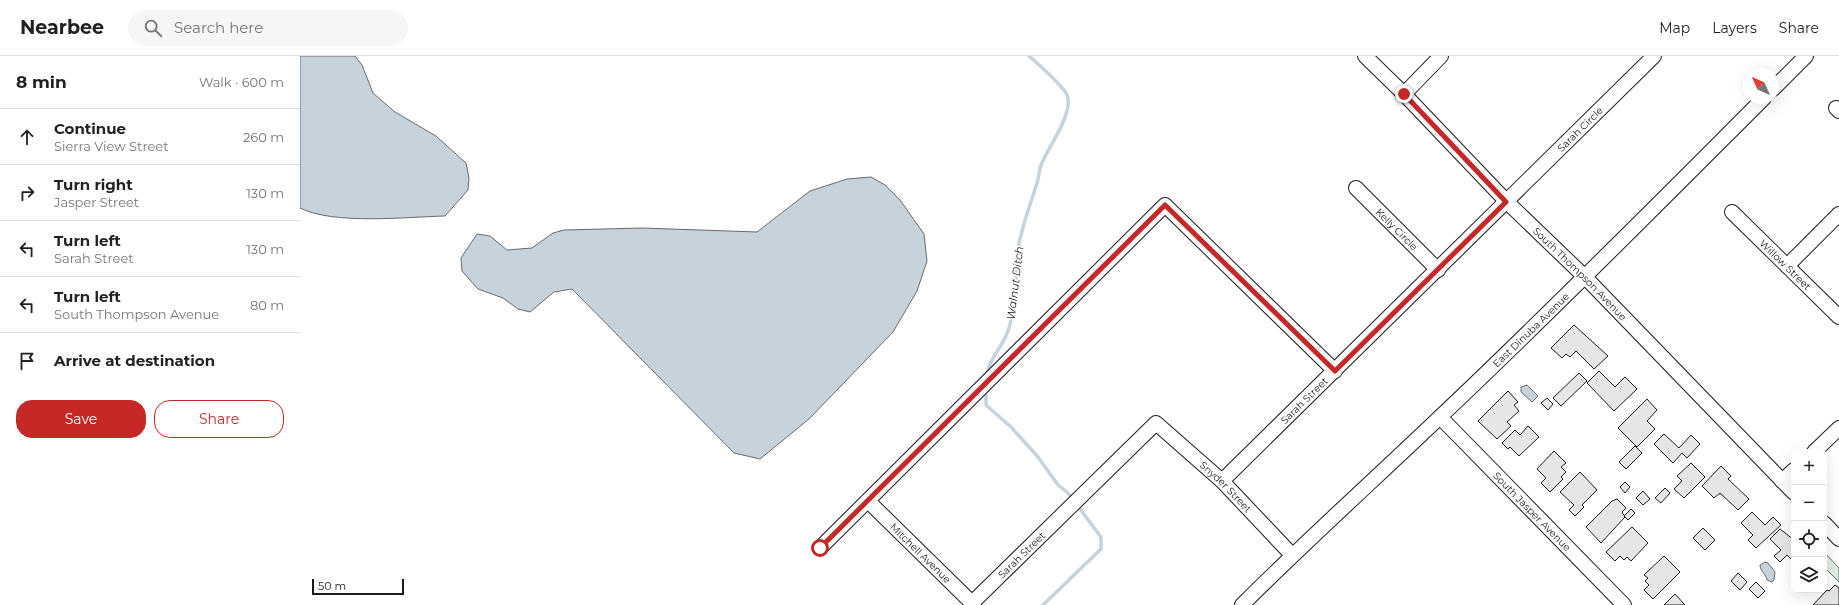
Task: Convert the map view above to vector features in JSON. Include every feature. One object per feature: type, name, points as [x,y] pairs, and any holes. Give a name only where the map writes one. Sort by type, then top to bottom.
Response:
[{"type":"street","name":"South Thompson Avenue","points":[[1365,56],[1404,94],[1506,202],[1585,277],[1791,490]]},
{"type":"street","points":[[1404,94],[1442,56]]},
{"type":"street","name":"Sarah Circle","points":[[1506,202],[1654,56]]},
{"type":"street","points":[[1779,83],[1806,56]]},
{"type":"street","name":"East Dinuba Avenue","points":[[1242,605],[1292,555],[1440,417],[1585,277],[1758,104]]},
{"type":"street","name":"Kelly Circle","points":[[1356,188],[1438,270]]},
{"type":"street","name":"Sarah Street","points":[[1222,481],[1506,202]]},
{"type":"street","points":[[820,548],[1165,205],[1335,371]]},
{"type":"street","name":"Willow Street","points":[[1732,212],[1839,317]]},
{"type":"street","points":[[1787,266],[1839,214]]},
{"type":"street","name":"South Jasper Avenue","points":[[1440,417],[1624,605]]},
{"type":"street","name":"Sarah Street","points":[[973,604],[1156,423]]},
{"type":"street","name":"Snyder Street","points":[[1156,423],[1222,481],[1292,555]]},
{"type":"street","points":[[1817,449],[1839,428]]},
{"type":"street","points":[[1782,481],[1791,473]]},
{"type":"street","name":"Mitchell Avenue","points":[[868,501],[973,604]]},
{"type":"street","points":[[1827,526],[1839,539]]},
{"type":"green space","points":[[1827,555],[1839,568],[1839,582],[1827,570]]},
{"type":"shaded area","points":[[300,56],[355,56],[362,65],[373,93],[395,112],[436,136],[466,163],[469,178],[468,190],[445,216],[370,219],[331,217],[300,208]]},
{"type":"shaded area","points":[[871,177],[885,185],[900,200],[924,234],[927,261],[917,291],[893,332],[809,419],[760,459],[734,453],[572,289],[554,292],[530,312],[518,309],[503,298],[478,289],[462,271],[461,258],[477,234],[490,236],[507,250],[532,248],[553,233],[564,230],[642,228],[757,232],[810,191],[847,179]]},
{"type":"shaded area","points":[[1527,385],[1538,396],[1532,402],[1521,392],[1521,387]]},
{"type":"shaded area","points":[[1765,562],[1768,563],[1775,572],[1774,580],[1772,582],[1767,580],[1760,567],[1760,565]]},
{"type":"building","points":[[1574,325],[1608,356],[1594,369],[1576,351],[1570,357],[1566,354],[1562,358],[1551,348]]},
{"type":"building","points":[[1599,371],[1615,387],[1625,377],[1637,389],[1614,411],[1587,383]]},
{"type":"building","points":[[1579,373],[1587,381],[1561,406],[1553,398]]},
{"type":"building","points":[[1508,391],[1518,402],[1514,405],[1519,411],[1507,422],[1511,426],[1497,439],[1478,421]]},
{"type":"building","points":[[1547,398],[1553,404],[1548,410],[1541,403]]},
{"type":"building","points":[[1647,399],[1657,410],[1647,421],[1655,429],[1637,447],[1618,428]]},
{"type":"building","points":[[1528,426],[1539,437],[1519,456],[1510,447],[1508,449],[1502,443],[1515,430],[1520,435]]},
{"type":"building","points":[[1664,434],[1679,448],[1691,435],[1700,444],[1687,458],[1682,453],[1673,463],[1654,444]]},
{"type":"building","points":[[1635,446],[1642,453],[1626,469],[1619,462]]},
{"type":"building","points":[[1554,451],[1566,463],[1561,467],[1566,472],[1561,477],[1563,479],[1550,492],[1541,483],[1546,478],[1537,469]]},
{"type":"building","points":[[1691,463],[1705,477],[1684,498],[1674,489],[1682,481],[1677,476]]},
{"type":"building","points":[[1721,466],[1731,476],[1728,479],[1749,499],[1738,510],[1720,493],[1714,498],[1702,486]]},
{"type":"building","points":[[1580,472],[1597,490],[1582,505],[1584,507],[1575,516],[1569,510],[1574,505],[1560,492]]},
{"type":"building","points":[[1625,482],[1630,487],[1625,493],[1620,487]]},
{"type":"building","points":[[1665,488],[1670,493],[1661,503],[1655,498]]},
{"type":"building","points":[[1643,491],[1650,499],[1643,505],[1636,498]]},
{"type":"building","points":[[1617,499],[1626,508],[1622,512],[1625,517],[1601,543],[1586,527],[1612,501]]},
{"type":"building","points":[[1631,509],[1635,513],[1628,520],[1624,516]]},
{"type":"building","points":[[1752,512],[1765,525],[1773,517],[1781,525],[1756,548],[1748,540],[1753,535],[1741,523]]},
{"type":"building","points":[[1632,527],[1648,543],[1631,561],[1627,557],[1624,560],[1620,556],[1615,561],[1606,552]]},
{"type":"building","points":[[1703,528],[1715,540],[1705,550],[1693,538]]},
{"type":"building","points":[[1780,529],[1791,538],[1791,559],[1787,555],[1780,562],[1774,556],[1781,550],[1770,539]]},
{"type":"building","points":[[1664,556],[1680,572],[1653,599],[1644,590],[1649,585],[1645,581],[1648,578],[1644,575]]},
{"type":"building","points":[[1738,573],[1747,582],[1740,590],[1731,581]]},
{"type":"building","points":[[1756,582],[1765,591],[1758,598],[1749,589]]},
{"type":"building","points":[[1835,585],[1839,588],[1839,605],[1813,605],[1824,593],[1827,593],[1827,590],[1829,591]]},
{"type":"building","points":[[1675,594],[1685,605],[1664,605]]},
{"type":"waterway","name":"Walnut Ditch","points":[[986,377],[990,364],[1004,341],[1012,318],[1019,244],[1038,181],[1040,167],[1064,121],[1067,111],[1068,103],[1065,91],[1029,56]]},
{"type":"waterway","name":"Walnut Ditch","points":[[986,389],[986,405],[1011,427],[1038,457],[1058,485],[1074,500]]},
{"type":"waterway","name":"Walnut Ditch","points":[[1043,605],[1101,549],[1101,537],[1077,505]]},
{"type":"route","points":[[820,548],[1165,205],[1335,371],[1506,202],[1404,94]]}]
